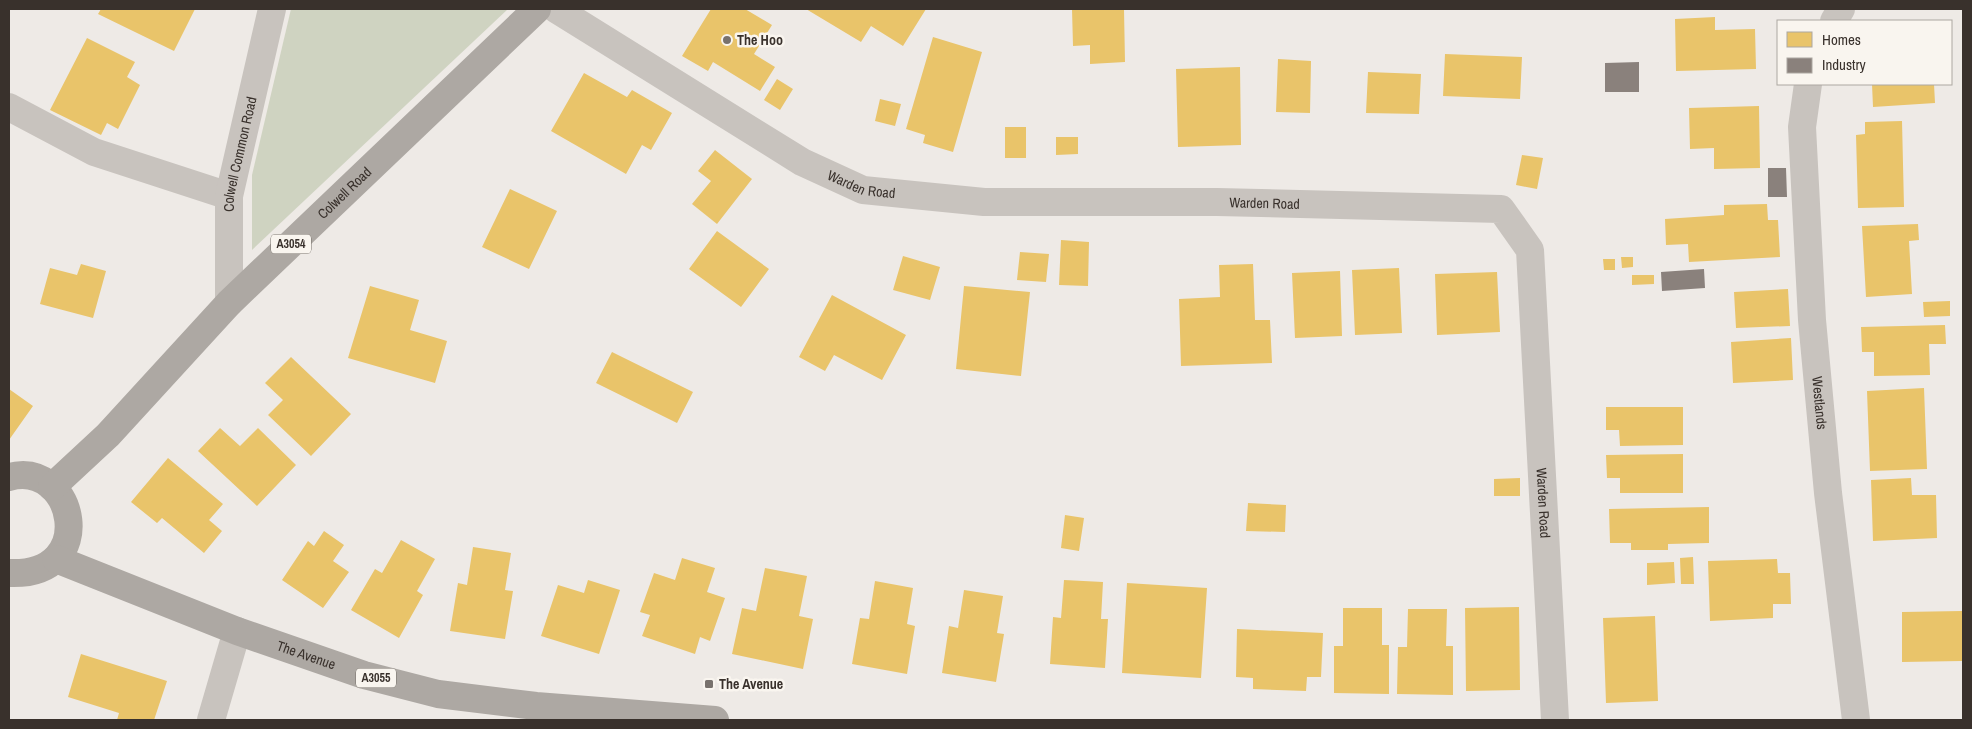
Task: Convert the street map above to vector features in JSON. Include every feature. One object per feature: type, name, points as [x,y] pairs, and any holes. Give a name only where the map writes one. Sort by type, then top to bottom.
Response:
[{"type":"main road","name":"Colwell Road","points":[[52,487],[108,435],[229,303],[537,9]]},
{"type":"main road","points":[[9,477],[19,475],[36,478],[52,487],[63,500],[70,523],[67,540],[56,559],[42,569],[26,574],[9,573]]},
{"type":"main road","name":"The Avenue","points":[[56,559],[237,631],[364,675],[438,694],[536,706],[715,720]]},
{"type":"street","name":"Colwell Common Road","points":[[229,303],[229,196],[272,9]]},
{"type":"street","name":"Warden Road","points":[[556,9],[802,162],[863,190],[984,202],[1227,202],[1501,209],[1530,250],[1555,720]]},
{"type":"street","points":[[1835,20],[1842,9]]},
{"type":"street","name":"Westlands","points":[[1808,85],[1802,127],[1812,320],[1828,493],[1856,720]]},
{"type":"street","points":[[9,107],[94,152],[229,196]]},
{"type":"street","points":[[211,720],[237,631]]},
{"type":"green space","points":[[291,9],[508,9],[252,250],[252,175]]},
{"type":"building: Homes","points":[[101,9],[195,9],[174,51],[98,14]]},
{"type":"building: Homes","name":"The Hoo","points":[[711,9],[745,9],[772,25],[754,54],[775,67],[760,91],[713,62],[708,71],[682,56]]},
{"type":"building: Homes","points":[[806,9],[926,9],[903,46],[871,26],[861,42]]},
{"type":"building: Homes","points":[[1072,9],[1124,9],[1125,62],[1090,64],[1090,45],[1073,46]]},
{"type":"building: Homes","points":[[1715,17],[1715,30],[1755,29],[1756,69],[1676,71],[1675,19]]},
{"type":"building: Homes","points":[[933,37],[982,52],[953,152],[923,143],[925,135],[906,129]]},
{"type":"building: Homes","points":[[87,38],[135,62],[127,77],[140,85],[118,129],[107,123],[101,135],[50,110]]},
{"type":"building: Homes","points":[[1445,54],[1522,57],[1520,99],[1443,96]]},
{"type":"building: Homes","points":[[1278,59],[1311,61],[1310,113],[1276,112]]},
{"type":"building: Homes","points":[[1240,67],[1241,145],[1178,147],[1176,69]]},
{"type":"building: Homes","points":[[1368,72],[1421,74],[1419,114],[1366,113]]},
{"type":"building: Homes","points":[[584,73],[627,97],[632,90],[672,113],[651,150],[642,145],[626,174],[551,131]]},
{"type":"building: Homes","points":[[777,79],[793,89],[780,110],[764,100]]},
{"type":"building: Homes","points":[[1872,85],[1934,85],[1935,103],[1873,107]]},
{"type":"building: Homes","points":[[880,99],[901,104],[895,126],[875,121]]},
{"type":"building: Homes","points":[[1759,106],[1760,168],[1714,169],[1714,148],[1690,149],[1689,108]]},
{"type":"building: Homes","points":[[1902,121],[1904,207],[1858,208],[1856,135],[1865,134],[1865,122]]},
{"type":"building: Homes","points":[[1005,127],[1026,127],[1026,158],[1005,158]]},
{"type":"building: Homes","points":[[1056,137],[1078,137],[1078,154],[1056,155]]},
{"type":"building: Homes","points":[[715,150],[752,179],[717,224],[692,204],[711,181],[698,171]]},
{"type":"building: Homes","points":[[1522,155],[1543,158],[1537,189],[1516,185]]},
{"type":"building: Homes","points":[[510,189],[557,211],[529,269],[482,247]]},
{"type":"building: Homes","points":[[1767,204],[1768,220],[1778,220],[1780,257],[1689,262],[1688,244],[1666,245],[1665,219],[1724,215],[1724,205]]},
{"type":"building: Homes","points":[[1918,224],[1919,240],[1909,241],[1912,294],[1866,297],[1862,226]]},
{"type":"building: Homes","points":[[717,231],[769,269],[741,307],[689,269]]},
{"type":"building: Homes","points":[[1061,240],[1089,242],[1088,286],[1059,285]]},
{"type":"building: Homes","points":[[1020,252],[1049,254],[1046,282],[1017,280]]},
{"type":"building: Homes","points":[[903,256],[940,267],[930,300],[893,290]]},
{"type":"building: Homes","points":[[1621,257],[1633,257],[1633,267],[1622,268]]},
{"type":"building: Homes","points":[[1603,259],[1615,259],[1615,270],[1604,270]]},
{"type":"building: Homes","points":[[81,264],[106,271],[93,318],[40,304],[50,268],[77,275]]},
{"type":"building: Homes","points":[[1253,264],[1255,320],[1270,320],[1272,363],[1181,366],[1179,299],[1220,297],[1219,265]]},
{"type":"building: Homes","points":[[1399,268],[1402,333],[1355,335],[1352,270]]},
{"type":"building: Homes","points":[[1340,271],[1342,336],[1295,338],[1292,273]]},
{"type":"building: Homes","points":[[1497,272],[1500,332],[1437,335],[1435,274]]},
{"type":"building: Homes","points":[[1632,275],[1654,275],[1654,284],[1632,285]]},
{"type":"building: Homes","points":[[370,286],[419,300],[410,330],[447,341],[435,383],[348,358]]},
{"type":"building: Homes","points":[[964,286],[1030,292],[1021,376],[956,369]]},
{"type":"building: Homes","points":[[1788,289],[1790,326],[1736,328],[1734,292]]},
{"type":"building: Homes","points":[[832,295],[906,335],[882,380],[834,355],[825,371],[799,357]]},
{"type":"building: Homes","points":[[1950,301],[1950,316],[1924,317],[1923,302]]},
{"type":"building: Homes","points":[[1945,325],[1946,344],[1929,344],[1930,375],[1874,376],[1874,352],[1862,352],[1861,327]]},
{"type":"building: Homes","points":[[1791,338],[1793,380],[1733,383],[1731,342]]},
{"type":"building: Homes","points":[[612,352],[693,392],[677,423],[596,383]]},
{"type":"building: Homes","points":[[291,357],[351,414],[311,456],[268,415],[283,400],[265,383]]},
{"type":"building: Homes","points":[[1924,388],[1927,469],[1870,471],[1867,391]]},
{"type":"building: Homes","points":[[9,389],[33,406],[9,440]]},
{"type":"building: Homes","points":[[1606,407],[1683,407],[1683,445],[1620,446],[1619,430],[1606,430]]},
{"type":"building: Homes","points":[[220,428],[240,446],[258,428],[296,465],[257,506],[198,451]]},
{"type":"building: Homes","points":[[1683,454],[1683,493],[1620,493],[1620,478],[1607,478],[1606,455]]},
{"type":"building: Homes","points":[[168,458],[223,504],[209,520],[222,531],[204,553],[162,518],[157,523],[131,502]]},
{"type":"building: Homes","points":[[1520,478],[1520,496],[1494,496],[1494,479]]},
{"type":"building: Homes","points":[[1911,478],[1912,495],[1936,495],[1937,538],[1873,541],[1871,480]]},
{"type":"building: Homes","points":[[1248,503],[1286,505],[1285,532],[1246,531]]},
{"type":"building: Homes","points":[[1709,507],[1709,543],[1668,544],[1668,550],[1631,550],[1631,543],[1610,543],[1609,509]]},
{"type":"building: Homes","points":[[1065,515],[1084,518],[1079,551],[1061,548]]},
{"type":"building: Homes","points":[[324,531],[344,545],[333,561],[349,572],[323,608],[282,580],[308,541],[314,546]]},
{"type":"building: Homes","points":[[401,540],[435,559],[417,591],[423,595],[399,638],[351,610],[375,569],[382,573]]},
{"type":"building: Homes","points":[[473,547],[511,553],[505,590],[513,591],[505,639],[450,631],[458,583],[467,585]]},
{"type":"building: Homes","points":[[1693,557],[1694,584],[1681,584],[1680,558]]},
{"type":"building: Homes","points":[[682,558],[715,568],[707,592],[725,598],[710,641],[700,637],[695,654],[642,636],[650,615],[640,612],[654,573],[675,580]]},
{"type":"building: Homes","points":[[1777,559],[1778,573],[1790,573],[1791,604],[1773,604],[1773,618],[1710,621],[1708,561]]},
{"type":"building: Homes","points":[[1674,562],[1675,583],[1647,585],[1647,563]]},
{"type":"building: Homes","points":[[765,568],[807,576],[799,616],[813,619],[803,669],[732,654],[742,608],[756,611]]},
{"type":"building: Homes","points":[[588,580],[620,590],[599,654],[541,636],[558,585],[584,593]]},
{"type":"building: Homes","points":[[1064,580],[1103,582],[1101,619],[1108,619],[1105,668],[1050,664],[1053,617],[1061,618]]},
{"type":"building: Homes","points":[[875,581],[913,588],[907,624],[915,626],[907,674],[852,664],[860,618],[869,619]]},
{"type":"building: Homes","points":[[1127,583],[1207,588],[1201,678],[1122,673]]},
{"type":"building: Homes","points":[[964,590],[1003,596],[997,633],[1004,634],[996,682],[942,673],[949,626],[958,628]]},
{"type":"building: Homes","points":[[1519,607],[1520,690],[1466,691],[1465,608]]},
{"type":"building: Homes","points":[[1343,608],[1382,608],[1382,645],[1389,645],[1389,694],[1334,693],[1334,646],[1343,646]]},
{"type":"building: Homes","points":[[1408,609],[1447,609],[1446,646],[1453,646],[1453,695],[1397,694],[1398,647],[1407,647]]},
{"type":"building: Homes","points":[[1962,611],[1962,661],[1902,662],[1902,612]]},
{"type":"building: Homes","points":[[1655,616],[1658,701],[1606,703],[1603,618]]},
{"type":"building: Homes","points":[[1237,629],[1323,633],[1321,677],[1307,677],[1306,691],[1253,689],[1253,678],[1236,677]]},
{"type":"building: Homes","points":[[81,654],[167,681],[154,720],[117,720],[119,713],[68,697]]},
{"type":"building: Industry","points":[[1639,62],[1639,92],[1605,92],[1605,63]]},
{"type":"building: Industry","points":[[1768,168],[1786,168],[1787,197],[1768,197]]},
{"type":"building: Industry","points":[[1704,269],[1705,288],[1662,291],[1661,272]]},
{"type":"place","name":"The Hoo","points":[[727,40]]},
{"type":"place","name":"The Avenue","points":[[709,684]]}]
